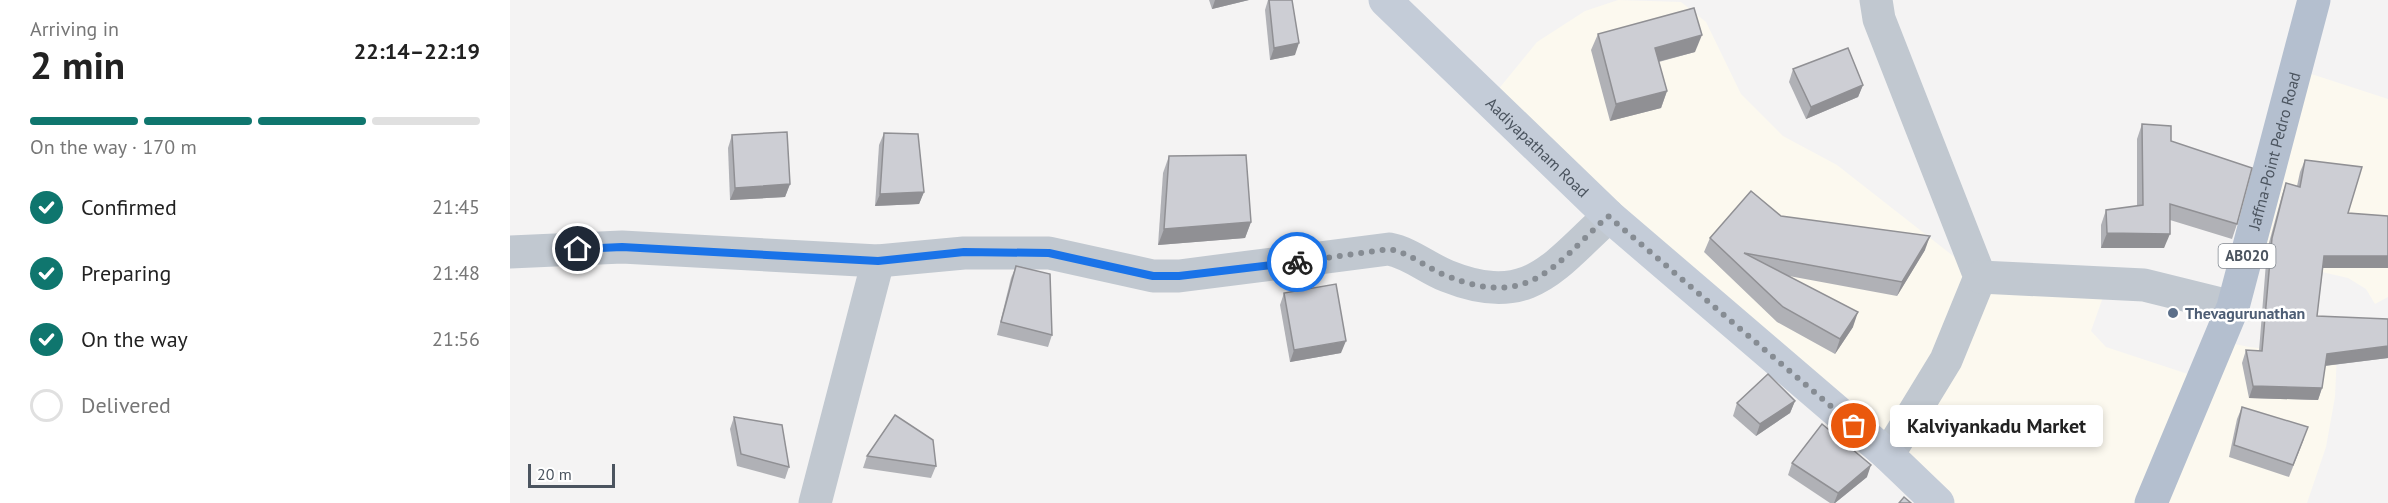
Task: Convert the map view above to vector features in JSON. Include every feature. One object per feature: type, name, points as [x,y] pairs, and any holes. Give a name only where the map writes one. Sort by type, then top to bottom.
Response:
[{"type":"main road","name":"Jaffna-Point Pedro Road","points":[[2151,503],[2234,308],[2314,0]]},
{"type":"street","name":"Aadiyapatham Road","points":[[1385,0],[1608,216],[1888,455],[1938,503]]},
{"type":"street","points":[[1876,0],[1879,19],[1980,277],[1946,360],[1888,455]]},
{"type":"street","points":[[510,252],[622,247],[878,261],[964,252],[1049,253],[1153,276],[1179,276],[1389,249],[1399,251],[1448,277],[1502,290],[1526,285],[1541,278],[1608,216]]},
{"type":"street","points":[[815,503],[878,261]]},
{"type":"street","points":[[1980,277],[2144,285],[2234,308]]},
{"type":"shaded area","points":[[1618,0],[1681,2],[1706,22],[1741,94],[1783,136],[1837,165],[1980,277],[2108,283],[2091,331],[2106,347],[2203,379],[2220,341],[2249,347],[2322,355],[2337,353],[2335,397],[2326,447],[2307,503],[1938,503],[1488,102],[1537,42],[1585,11]]},
{"type":"shaded area","points":[[2296,69],[2388,99],[2388,297],[2375,304],[2366,289],[2348,278],[2322,272],[2245,266]]},
{"type":"building","points":[[1269,0],[1292,0],[1299,43],[1274,48]]},
{"type":"building","points":[[1694,8],[1702,35],[1655,48],[1667,91],[1616,104],[1598,34]]},
{"type":"building","points":[[1848,48],[1863,85],[1811,107],[1793,69]]},
{"type":"building","points":[[2142,124],[2171,126],[2171,141],[2252,168],[2237,224],[2170,204],[2170,234],[2107,233],[2106,210],[2143,205]]},
{"type":"building","points":[[787,132],[790,184],[735,188],[732,135]]},
{"type":"building","points":[[884,133],[918,134],[924,192],[880,194]]},
{"type":"building","points":[[1246,155],[1251,222],[1164,229],[1169,156]]},
{"type":"building","points":[[2305,160],[2362,167],[2348,213],[2388,216],[2388,256],[2324,256],[2317,316],[2388,319],[2388,346],[2327,354],[2322,388],[2253,386],[2246,350],[2262,351],[2272,238],[2286,183],[2300,187]]},
{"type":"building","points":[[1751,191],[1781,216],[1930,236],[1902,282],[1744,253],[1858,312],[1840,339],[1783,307],[1710,238]]},
{"type":"building","points":[[1016,266],[1050,274],[1052,335],[1001,322]]},
{"type":"building","points":[[1336,284],[1346,341],[1294,350],[1284,293]]},
{"type":"building","points":[[1768,374],[1795,401],[1760,424],[1737,403]]},
{"type":"building","points":[[2242,407],[2308,427],[2293,465],[2234,445]]},
{"type":"building","points":[[895,415],[933,440],[936,466],[867,456]]},
{"type":"building","points":[[734,417],[782,425],[789,467],[741,454]]},
{"type":"building","points":[[1822,424],[1871,465],[1838,493],[1792,463]]},
{"type":"building","points":[[1904,497],[1911,503],[1899,503]]},
{"type":"way so far","points":[[1297,262],[1389,249],[1399,251],[1448,277],[1502,290],[1526,285],[1541,278],[1608,216],[1670,266],[1854,426]]},
{"type":"place","name":"Thevagurunathan","points":[[2173,313]]},
{"type":"place","name":"Kalviyankadu Market","points":[[1854,426]]},
{"type":"route","points":[[578,249],[622,247],[878,261],[964,252],[1049,253],[1153,276],[1179,276],[1297,262]]}]
